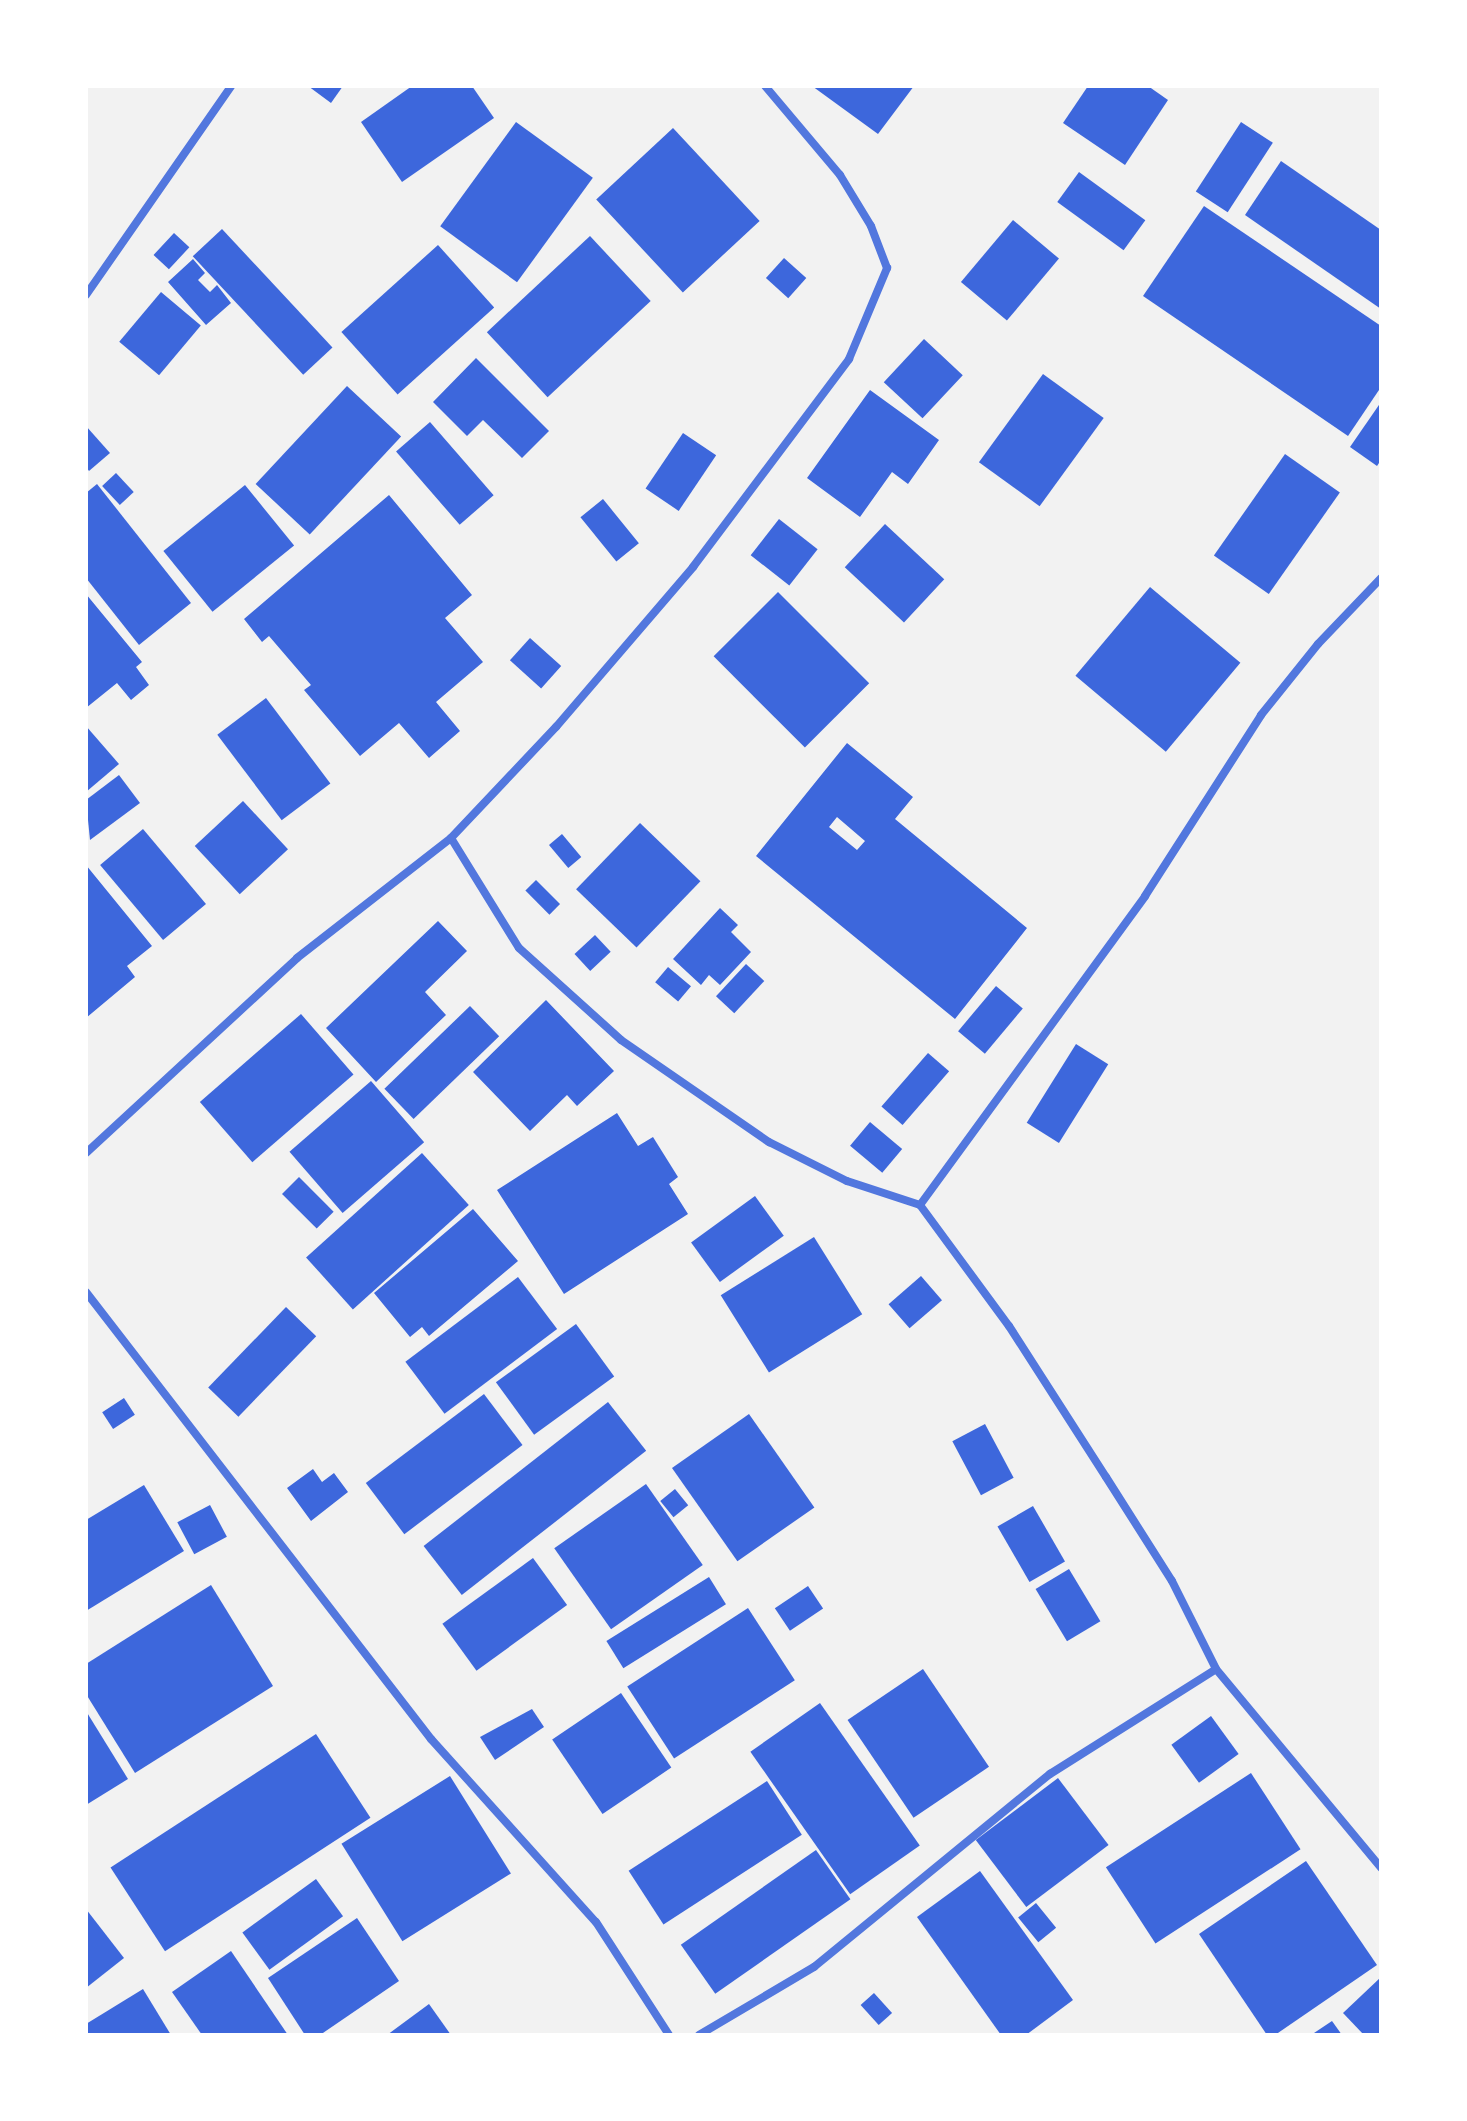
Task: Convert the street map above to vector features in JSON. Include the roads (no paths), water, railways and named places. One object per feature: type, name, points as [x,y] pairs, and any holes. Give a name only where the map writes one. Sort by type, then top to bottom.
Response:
[{"type":"street","points":[[86,295],[231,86]]},
{"type":"street","points":[[86,1153],[297,958],[451,838],[556,727],[693,567],[849,359],[887,268],[871,226],[840,175],[765,86]]},
{"type":"street","points":[[920,1205],[1145,896],[1261,715],[1318,644],[1381,578]]},
{"type":"street","points":[[451,838],[519,948],[621,1040],[769,1142],[847,1181],[920,1205],[1009,1326],[1114,1490],[1172,1581],[1216,1669],[1381,1868]]},
{"type":"street","points":[[86,1292],[431,1739],[596,1922],[669,2035]]},
{"type":"street","points":[[699,2035],[814,1967],[1050,1774],[1216,1669]]}]
